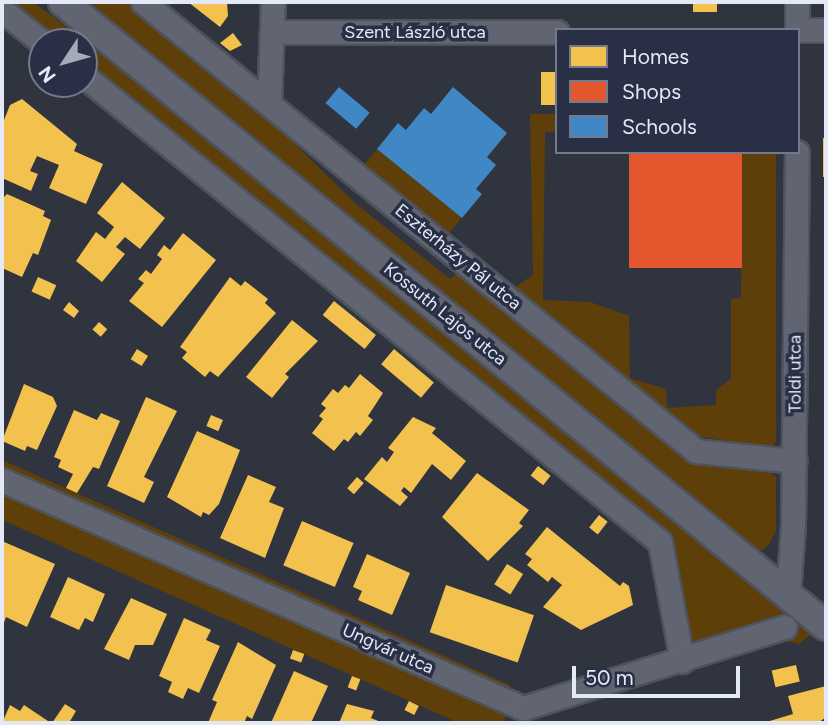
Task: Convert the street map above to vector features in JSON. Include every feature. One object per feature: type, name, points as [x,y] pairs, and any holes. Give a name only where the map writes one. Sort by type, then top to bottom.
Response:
[{"type":"street","name":"Kossuth Lajos utca","points":[[63,2],[826,626]]},
{"type":"street","name":"Eszterházy Pál utca","points":[[143,2],[696,451],[794,461]]},
{"type":"street","points":[[269,104],[273,2]]},
{"type":"street","points":[[797,2],[798,28]]},
{"type":"street","points":[[5,20],[28,34]]},
{"type":"street","points":[[800,30],[826,30]]},
{"type":"street","name":"Szent László utca","points":[[273,32],[555,32]]},
{"type":"street","points":[[98,87],[660,542],[682,661]]},
{"type":"street","name":"Toldi utca","points":[[788,595],[794,461],[797,154]]},
{"type":"street","name":"Ungvár utca","points":[[2,480],[525,716],[785,627]]},
{"type":"shaded area","points":[[2,2],[33,2],[68,28],[34,28]]},
{"type":"shaded area","points":[[88,2],[129,2],[265,114],[355,203],[450,279],[458,272],[694,458],[767,470],[776,477],[776,531],[769,544],[763,550],[751,548]]},
{"type":"shaded area","points":[[98,50],[177,109],[811,634],[799,644],[780,639],[703,647],[691,641],[661,531],[98,79]]},
{"type":"shaded area","points":[[530,114],[555,114],[555,132],[545,132],[543,300],[590,302],[629,316],[630,378],[666,389],[667,408],[716,405],[716,390],[731,379],[731,299],[741,298],[742,154],[776,154],[776,441],[771,448],[691,435],[512,289],[533,275]]},
{"type":"shaded area","points":[[377,149],[462,218],[448,234],[364,165]]},
{"type":"shaded area","points":[[2,460],[510,685],[504,723],[459,723],[2,520]]},
{"type":"building: Homes","points":[[188,2],[227,2],[228,16],[220,27]]},
{"type":"building: Homes","points":[[693,2],[717,2],[717,12],[693,12]]},
{"type":"building: Homes","points":[[233,33],[242,45],[230,51],[220,43]]},
{"type":"building: Homes","points":[[541,72],[555,72],[555,105],[541,105]]},
{"type":"building: Homes","points":[[22,99],[77,144],[74,151],[103,164],[86,204],[49,188],[59,165],[37,156],[30,171],[38,174],[31,191],[2,178],[2,125],[10,105]]},
{"type":"building: Homes","points":[[823,138],[826,138],[826,177],[823,177]]},
{"type":"building: Homes","points":[[122,182],[165,218],[140,249],[125,237],[116,247],[125,254],[102,282],[76,261],[96,232],[105,239],[114,227],[97,213]]},
{"type":"building: Homes","points":[[7,194],[45,211],[43,216],[51,220],[38,255],[33,253],[22,277],[2,268],[2,199]]},
{"type":"building: Homes","points":[[183,233],[216,260],[162,327],[129,301],[144,283],[138,279],[146,270],[151,274],[162,259],[157,255],[164,245],[170,250]]},
{"type":"building: Homes","points":[[38,277],[56,285],[50,300],[31,292]]},
{"type":"building: Homes","points":[[230,277],[241,286],[245,281],[268,299],[265,303],[276,313],[218,377],[210,371],[205,377],[182,358],[187,352],[180,347]]},
{"type":"building: Homes","points":[[334,301],[376,335],[365,349],[323,315]]},
{"type":"building: Homes","points":[[69,302],[79,311],[74,318],[63,310]]},
{"type":"building: Homes","points":[[292,320],[318,341],[285,374],[289,377],[272,398],[246,377]]},
{"type":"building: Homes","points":[[99,322],[107,329],[101,337],[92,330]]},
{"type":"building: Homes","points":[[137,349],[148,356],[142,366],[131,359]]},
{"type":"building: Homes","points":[[394,349],[434,382],[421,398],[381,364]]},
{"type":"building: Homes","points":[[360,374],[383,393],[368,416],[373,420],[360,436],[356,432],[348,442],[344,439],[334,451],[312,433],[323,419],[319,416],[326,408],[321,404],[333,389],[338,393],[345,385],[349,388]]},
{"type":"building: Homes","points":[[24,384],[53,397],[57,406],[37,450],[27,446],[25,451],[2,441]]},
{"type":"building: Homes","points":[[146,397],[177,411],[144,477],[154,482],[144,503],[107,486]]},
{"type":"building: Homes","points":[[74,410],[97,420],[101,413],[120,421],[99,469],[93,467],[77,493],[66,488],[73,474],[58,467],[61,460],[54,457]]},
{"type":"building: Homes","points":[[211,415],[223,420],[218,431],[206,426]]},
{"type":"building: Homes","points":[[413,417],[436,428],[432,433],[466,461],[451,480],[432,464],[411,493],[404,487],[401,491],[408,497],[400,506],[364,479],[382,457],[387,462],[394,452],[388,448]]},
{"type":"building: Homes","points":[[197,431],[240,450],[219,504],[209,515],[203,512],[201,517],[167,497]]},
{"type":"building: Homes","points":[[538,466],[551,476],[543,485],[531,475]]},
{"type":"building: Homes","points":[[477,473],[529,510],[519,523],[523,526],[488,561],[442,517]]},
{"type":"building: Homes","points":[[248,475],[276,487],[269,502],[284,508],[265,558],[220,538]]},
{"type":"building: Homes","points":[[357,477],[364,483],[354,494],[347,488]]},
{"type":"building: Homes","points":[[599,515],[608,522],[598,534],[589,528]]},
{"type":"building: Homes","points":[[302,521],[354,543],[335,587],[283,565]]},
{"type":"building: Homes","points":[[547,527],[620,586],[623,582],[629,586],[633,605],[581,630],[543,607],[562,585],[552,577],[548,582],[527,565],[532,559],[525,554]]},
{"type":"building: Homes","points":[[2,541],[55,564],[27,627],[6,617],[2,628]]},
{"type":"building: Homes","points":[[367,554],[410,573],[392,615],[358,600],[362,591],[353,587]]},
{"type":"building: Homes","points":[[507,564],[523,574],[510,594],[494,584]]},
{"type":"building: Homes","points":[[68,577],[105,594],[93,622],[85,618],[79,630],[50,617]]},
{"type":"building: Homes","points":[[446,585],[534,615],[518,663],[430,632]]},
{"type":"building: Homes","points":[[131,598],[167,614],[153,645],[135,645],[129,660],[104,649]]},
{"type":"building: Homes","points":[[184,618],[211,630],[206,640],[220,646],[199,693],[188,688],[183,699],[168,692],[172,682],[159,676]]},
{"type":"building: Homes","points":[[238,642],[276,665],[252,719],[247,716],[244,723],[208,723],[217,702],[212,700]]},
{"type":"building: Homes","points":[[293,650],[304,654],[301,663],[290,658]]},
{"type":"building: Homes","points":[[796,665],[800,682],[775,687],[772,671]]},
{"type":"building: Homes","points":[[294,671],[328,686],[311,723],[271,723]]},
{"type":"building: Homes","points":[[352,676],[360,679],[356,690],[348,687]]},
{"type":"building: Homes","points":[[826,686],[826,717],[818,723],[763,723],[793,714],[788,696]]},
{"type":"building: Homes","points":[[409,701],[419,706],[414,715],[404,710]]},
{"type":"building: Homes","points":[[65,704],[76,711],[69,723],[52,723]]},
{"type":"building: Homes","points":[[347,704],[374,711],[371,718],[383,723],[339,723]]},
{"type":"building: Homes","points":[[10,705],[20,711],[24,705],[51,723],[2,723]]},
{"type":"building: Shops","points":[[629,154],[742,154],[742,268],[629,268]]},
{"type":"building: Schools","points":[[339,87],[370,113],[356,129],[326,103]]},
{"type":"building: Schools","points":[[453,87],[507,133],[487,157],[496,165],[476,189],[482,194],[462,218],[377,149],[398,123],[406,130],[424,108],[431,114]]}]
